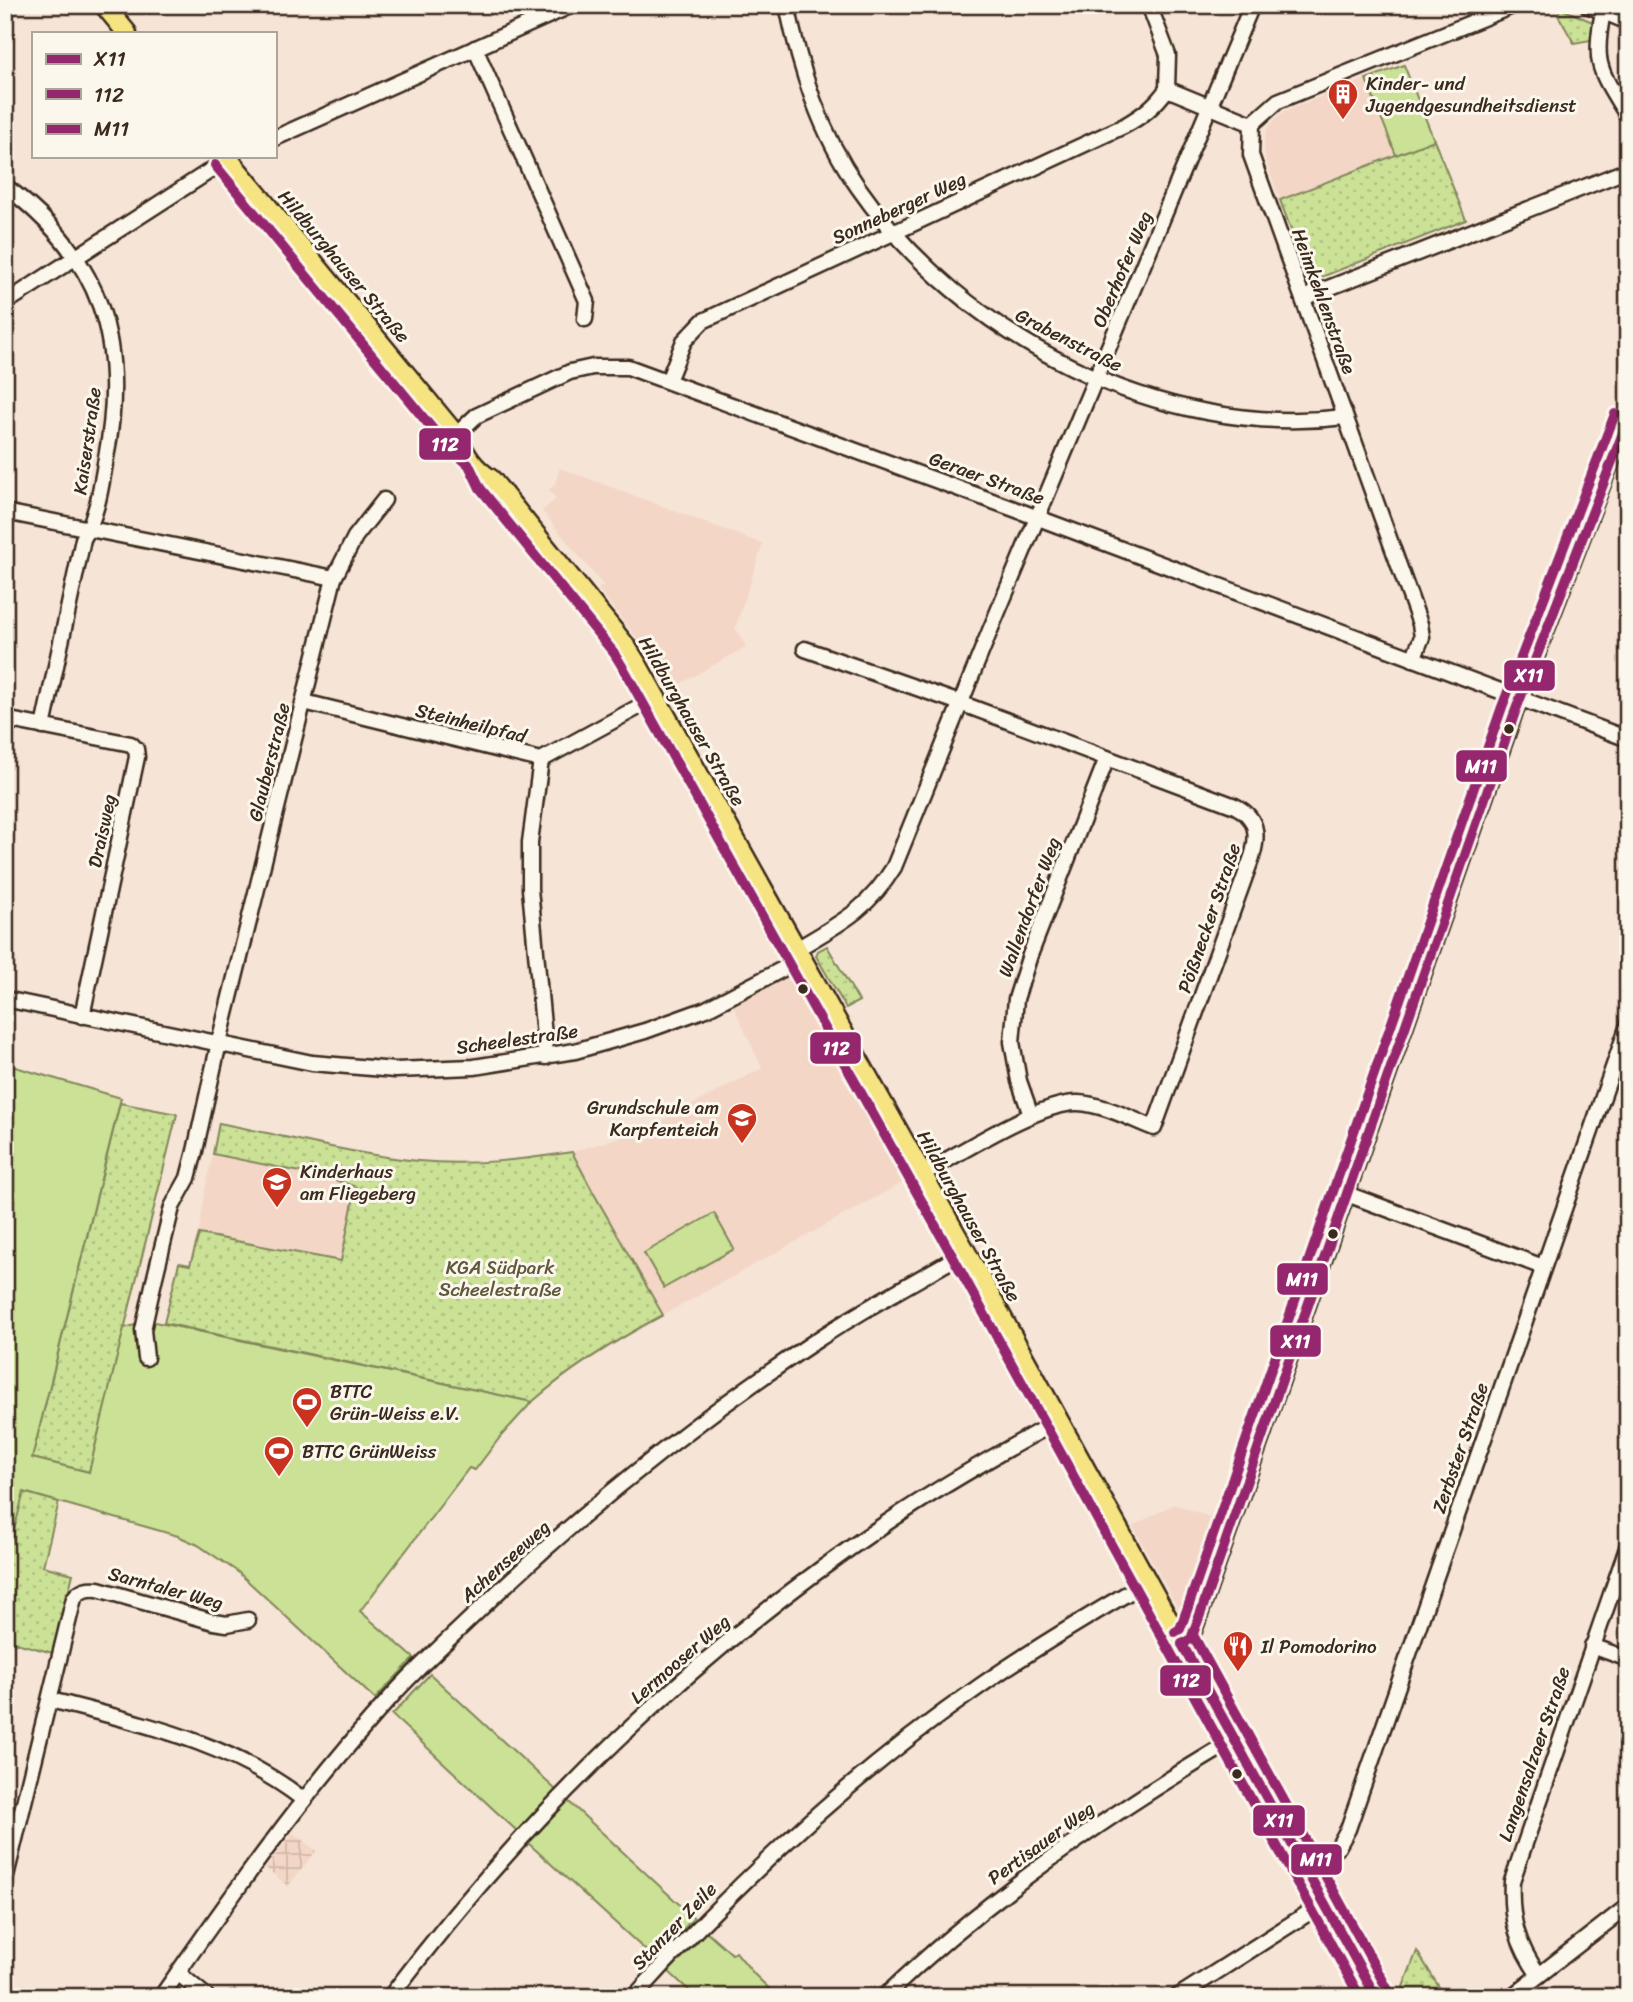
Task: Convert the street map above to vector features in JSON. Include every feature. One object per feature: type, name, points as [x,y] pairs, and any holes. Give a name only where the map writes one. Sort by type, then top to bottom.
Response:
[{"type":"main road","points":[[104,5],[126,32]]},
{"type":"main road","name":"Hildburghauser Straße","points":[[231,158],[456,435],[478,471],[491,479],[625,645],[657,697],[966,1252],[1376,1997]]},
{"type":"street","points":[[276,138],[572,5]]},
{"type":"street","name":"Grabenstraße","points":[[787,5],[797,52],[821,121],[857,186],[893,232],[958,297],[1033,348],[1097,379],[1166,402],[1279,420],[1345,417]]},
{"type":"street","points":[[1149,5],[1168,55],[1167,89],[1252,124],[1278,101],[1515,5]]},
{"type":"street","name":"Oberhofer Weg","points":[[800,954],[856,914],[873,897],[894,867],[1252,5]]},
{"type":"street","points":[[1587,5],[1628,22]]},
{"type":"street","points":[[1603,12],[1597,43],[1599,65],[1628,117]]},
{"type":"street","points":[[475,48],[587,301],[585,319]]},
{"type":"street","name":"Sonneberger Weg","points":[[668,381],[684,341],[703,321],[1124,126],[1144,115],[1167,89]]},
{"type":"street","name":"Heimkehlenstraße","points":[[1252,124],[1251,155],[1420,624],[1422,637],[1413,659]]},
{"type":"street","points":[[5,303],[226,158]]},
{"type":"street","points":[[1303,298],[1628,170]]},
{"type":"street","name":"Kaiserstraße","points":[[5,186],[48,222],[76,257],[93,287],[102,311],[109,336],[115,380],[108,447],[95,518],[83,539],[43,727]]},
{"type":"street","name":"Geraer Straße","points":[[456,435],[476,416],[570,372],[593,367],[628,366],[1628,739]]},
{"type":"street","points":[[1182,1644],[1191,1639],[1198,1620],[1520,699],[1628,419]]},
{"type":"street","name":"Glauberstraße","points":[[220,1045],[334,578],[355,537],[384,500]]},
{"type":"street","points":[[5,512],[334,578]]},
{"type":"street","points":[[805,649],[960,703]]},
{"type":"street","name":"Steinheilpfad","points":[[304,702],[541,760],[657,697]]},
{"type":"street","name":"Pößnecker Straße","points":[[960,703],[1242,810],[1253,822],[1257,835],[1252,857],[1154,1128],[1081,1103],[1054,1106],[1031,1115]]},
{"type":"street","points":[[5,719],[43,727]]},
{"type":"street","name":"Draisweg","points":[[43,727],[131,744],[138,757],[82,1016]]},
{"type":"street","name":"Wallendorfer Weg","points":[[1031,1115],[1019,1081],[1012,1042],[1016,999],[1030,955],[1107,758]]},
{"type":"street","points":[[541,760],[530,842],[530,889],[546,1057]]},
{"type":"street","name":"Scheelestraße","points":[[5,999],[312,1063],[395,1070],[474,1067],[575,1051],[645,1031],[696,1013],[742,992],[800,954]]},
{"type":"street","name":"Zerbster Straße","points":[[1305,1866],[1338,1847],[1348,1829],[1628,1025]]},
{"type":"street","points":[[146,1358],[143,1329],[153,1281],[172,1207],[188,1178],[220,1045]]},
{"type":"street","points":[[922,1174],[1031,1115]]},
{"type":"street","points":[[1347,1194],[1543,1267]]},
{"type":"street","name":"Achenseeweg","points":[[161,1997],[242,1881],[304,1800],[392,1696],[511,1579],[601,1500],[710,1415],[800,1352],[966,1252]]},
{"type":"street","name":"Lermooser Weg","points":[[390,1997],[427,1948],[546,1811],[617,1741],[709,1658],[801,1584],[884,1524],[1058,1421]]},
{"type":"street","name":"Langensalzaer Straße","points":[[1539,1975],[1525,1955],[1516,1934],[1510,1902],[1512,1881],[1628,1545]]},
{"type":"street","name":"Stanzer Zeile","points":[[634,1997],[700,1924],[839,1794],[979,1686],[1073,1625],[1147,1582]]},
{"type":"street","name":"Sarntaler Weg","points":[[5,1880],[74,1598],[84,1590],[98,1590],[215,1622],[227,1624],[248,1620]]},
{"type":"street","points":[[1592,1646],[1628,1659]]},
{"type":"street","points":[[51,1700],[203,1743],[265,1773],[304,1800]]},
{"type":"street","name":"Pertisauer Weg","points":[[884,1997],[962,1927],[1065,1848],[1118,1811],[1234,1740]]},
{"type":"street","points":[[1177,1997],[1324,1903]]},
{"type":"street","points":[[1511,1997],[1628,1906]]},
{"type":"street","points":[[178,1973],[207,1997]]},
{"type":"shaded area","name":"Kinder- und Jugendgesundheitsdienst","points":[[1366,79],[1396,155],[1280,199],[1265,159],[1266,131],[1285,111]]},
{"type":"shaded area","points":[[560,468],[763,544],[735,628],[746,647],[669,690],[638,639],[598,589],[603,585],[542,511],[556,499],[549,490],[554,486]]},
{"type":"shaded area","name":"Grundschule am Karpfenteich","points":[[794,973],[909,1179],[663,1315],[572,1152],[656,1124],[762,1068],[733,1005]]},
{"type":"shaded area","name":"Kinderhaus am Fliegeberg","points":[[213,1154],[329,1178],[356,1187],[341,1261],[199,1234]]},
{"type":"shaded area","points":[[1174,1504],[1218,1520],[1187,1610],[1179,1610],[1133,1526]]},
{"type":"shaded area","points":[[293,1833],[316,1851],[288,1886],[266,1868]]},
{"type":"green space","points":[[1560,8],[1595,23],[1591,40],[1574,43],[1558,15]]},
{"type":"green space","points":[[1404,65],[1434,140],[1396,155],[1366,79]]},
{"type":"green space","points":[[1434,140],[1466,220],[1319,278],[1307,273],[1280,200]]},
{"type":"green space","points":[[827,946],[859,1001],[846,1008],[816,956],[818,951]]},
{"type":"green space","points":[[5,1064],[121,1098],[32,1458],[89,1472],[124,1328],[150,1321],[532,1402],[475,1470],[469,1468],[360,1611],[414,1658],[375,1699],[238,1572],[198,1545],[178,1536],[24,1492],[5,1564]]},
{"type":"green space","points":[[120,1103],[177,1114],[89,1472],[32,1458]]},
{"type":"green space","name":"KGA Südpark Scheelestraße","points":[[219,1123],[343,1149],[418,1161],[495,1161],[572,1152],[663,1315],[595,1355],[532,1402],[164,1323],[179,1263],[190,1265],[199,1234],[341,1261],[356,1187],[329,1178],[213,1154]]},
{"type":"green space","points":[[714,1213],[734,1249],[664,1288],[644,1253]]},
{"type":"green space","points":[[23,1492],[59,1502],[43,1566],[73,1574],[53,1653],[5,1640],[5,1564]]},
{"type":"green space","points":[[430,1674],[556,1790],[517,1831],[392,1715]]},
{"type":"green space","points":[[568,1801],[694,1918],[655,1959],[528,1843]]},
{"type":"green space","points":[[705,1930],[732,1954],[736,1952],[778,1997],[696,1997],[667,1970]]},
{"type":"green space","points":[[1417,1951],[1445,1997],[1409,1997],[1403,1987]]},
{"type":"transit line","name":"112","points":[[215,165],[445,444],[469,465],[480,488],[614,653],[954,1259],[1360,1997]]},
{"type":"transit line","name":"M11","points":[[1175,1632],[1180,1629],[1188,1607],[1502,707],[1615,414]]},
{"type":"transit line","name":"X11","points":[[1182,1644],[1191,1639],[1201,1612],[1515,712],[1628,420]]},
{"type":"transit line","name":"M11","points":[[1194,1637],[1388,1990]]},
{"type":"transit line","name":"X11","points":[[1182,1644],[1376,1997]]},
{"type":"place","name":"Kinder- und Jugendgesundheitsdienst","points":[[1343,121]]},
{"type":"place","name":"Grundschule am Karpfenteich","points":[[742,1145]]},
{"type":"place","name":"Kinderhaus am Fliegeberg","points":[[277,1209]]},
{"type":"place","name":"BTTC Grün-Weiss e.V.","points":[[307,1429]]},
{"type":"place","name":"BTTC GrünWeiss","points":[[279,1478]]},
{"type":"place","name":"Il Pomodorino","points":[[1238,1673]]}]
